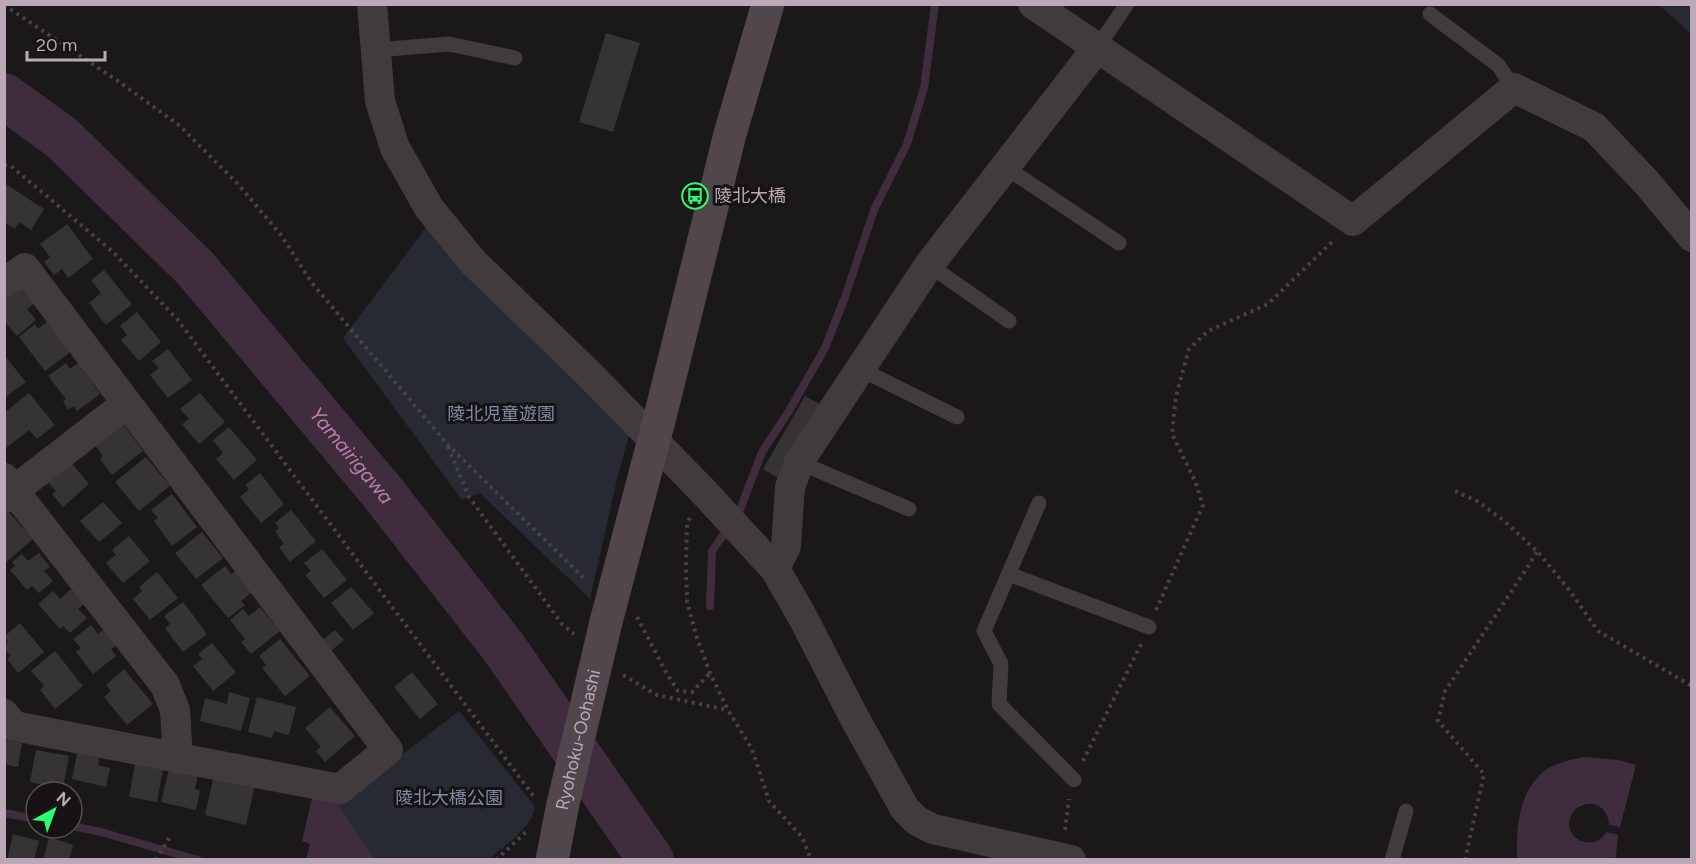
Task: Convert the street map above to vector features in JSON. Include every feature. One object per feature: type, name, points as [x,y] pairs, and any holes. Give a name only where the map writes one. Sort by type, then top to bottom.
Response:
[{"type":"street","points":[[372,4],[380,101],[395,148],[429,208],[472,262],[588,373],[775,569],[905,809],[917,821],[933,829],[1067,858]]},
{"type":"street","name":"Ryohoku-Oohashi","points":[[552,860],[566,792],[730,134],[768,4]]},
{"type":"street","points":[[1033,4],[1353,221],[1514,88],[1594,127],[1647,183],[1692,237]]},
{"type":"street","points":[[775,569],[786,546],[790,487],[800,460],[928,265],[1097,48]]},
{"type":"street","points":[[4,283],[25,268],[388,750],[340,789],[14,726],[4,714]]},
{"type":"street","points":[[126,404],[8,489],[165,685],[175,710],[178,759]]},
{"type":"lane","points":[[1097,48],[1127,4]]},
{"type":"lane","points":[[1430,14],[1498,64],[1514,88]]},
{"type":"lane","points":[[376,50],[449,44],[515,58]]},
{"type":"lane","points":[[1005,167],[1119,243]]},
{"type":"lane","points":[[928,265],[1009,321]]},
{"type":"lane","points":[[860,369],[957,417]]},
{"type":"lane","points":[[800,460],[817,470],[909,509]]},
{"type":"lane","points":[[1039,503],[984,631],[1001,664],[999,704],[1074,780]]},
{"type":"lane","points":[[1009,574],[1149,627]]},
{"type":"lane","points":[[1392,860],[1407,810]]},
{"type":"path","points":[[4,5],[118,81],[180,126],[237,183],[281,235],[312,283],[447,444],[593,588]]},
{"type":"path","points":[[4,165],[11,166],[113,252],[177,319],[540,805]]},
{"type":"path","points":[[1067,858],[1070,787],[1134,660],[1203,505],[1195,481],[1172,434],[1176,396],[1189,349],[1208,331],[1268,304],[1353,221]]},
{"type":"path","points":[[447,444],[469,497],[562,624],[607,625],[667,674],[678,692],[692,692],[710,673]]},
{"type":"path","points":[[702,490],[687,524],[687,602],[697,638],[710,673],[728,710],[752,749],[769,801],[802,837],[811,860]]},
{"type":"path","points":[[1455,491],[1477,501],[1503,519],[1537,551],[1567,587],[1598,631],[1692,686]]},
{"type":"path","points":[[1466,860],[1484,774],[1438,721],[1445,691],[1530,565],[1537,551]]},
{"type":"path","points":[[616,669],[625,677],[657,695],[728,710]]},
{"type":"path","points":[[496,860],[528,830]]},
{"type":"path","points":[[156,859],[169,838]]},
{"type":"green space","points":[[1659,5],[1691,5],[1691,34]]},
{"type":"green space","name":"陵北児童遊園","points":[[428,225],[631,428],[590,599],[480,493],[462,500],[343,338]]},
{"type":"green space","name":"陵北大橋公園","points":[[459,711],[534,805],[530,820],[518,835],[489,859],[374,860],[338,804]]},
{"type":"shaded area","points":[[1583,757],[1619,760],[1636,765],[1620,827],[1609,825],[1604,810],[1592,804],[1579,807],[1570,818],[1571,832],[1581,841],[1595,842],[1606,832],[1618,835],[1616,857],[1612,860],[1517,859],[1518,824],[1528,791],[1547,769],[1562,762]]},
{"type":"shaded area","points":[[312,798],[338,804],[374,859],[306,859],[310,844],[302,841]]},
{"type":"building","points":[[606,33],[640,43],[613,132],[579,122]]},
{"type":"building","points":[[4,183],[44,209],[31,230],[19,222],[15,229],[4,222]]},
{"type":"building","points":[[67,224],[93,259],[68,278],[62,269],[54,275],[44,262],[50,257],[40,244]]},
{"type":"building","points":[[104,270],[132,304],[106,325],[89,303],[101,293],[91,280]]},
{"type":"building","points":[[20,280],[37,301],[27,309],[36,320],[17,336],[4,321],[4,293]]},
{"type":"building","points":[[137,312],[161,342],[139,361],[121,340],[127,335],[120,326]]},
{"type":"building","points":[[49,320],[72,351],[45,371],[19,337],[35,324],[38,329]]},
{"type":"building","points":[[168,349],[192,380],[168,398],[150,375],[159,368],[152,361]]},
{"type":"building","points":[[4,355],[26,382],[4,398]]},
{"type":"building","points":[[66,363],[70,369],[78,363],[100,394],[77,411],[74,406],[68,410],[63,401],[66,399],[48,376]]},
{"type":"building","points":[[29,393],[55,425],[37,439],[29,430],[6,448],[4,445],[4,413]]},
{"type":"building","points":[[200,393],[225,422],[199,444],[182,424],[189,419],[180,409]]},
{"type":"building","points":[[805,396],[825,407],[780,479],[763,469]]},
{"type":"building","points":[[120,420],[143,451],[112,475],[100,459],[103,456],[92,442]]},
{"type":"building","points":[[229,427],[257,460],[234,480],[216,459],[223,453],[213,440]]},
{"type":"building","points":[[146,457],[170,486],[139,511],[115,482]]},
{"type":"building","points":[[68,459],[89,484],[63,507],[52,494],[56,491],[45,479]]},
{"type":"building","points":[[260,473],[284,504],[261,523],[240,497],[249,489],[245,485]]},
{"type":"building","points":[[172,494],[197,527],[172,546],[154,521],[158,518],[151,510]]},
{"type":"building","points":[[103,502],[122,523],[99,542],[80,521]]},
{"type":"building","points":[[4,507],[33,539],[4,564]]},
{"type":"building","points":[[291,510],[316,541],[290,562],[279,547],[284,544],[275,531],[279,528],[275,523]]},
{"type":"building","points":[[202,532],[223,558],[196,579],[175,553]]},
{"type":"building","points":[[129,536],[150,561],[123,583],[106,563],[116,555],[112,550]]},
{"type":"building","points":[[322,549],[347,580],[324,598],[305,575],[311,571],[304,563]]},
{"type":"building","points":[[39,553],[50,567],[44,571],[53,581],[39,593],[32,586],[27,590],[10,570],[15,566],[12,562],[22,554],[28,561]]},
{"type":"building","points":[[225,566],[231,574],[236,571],[252,592],[241,601],[245,605],[228,618],[201,585]]},
{"type":"building","points":[[157,572],[178,598],[150,620],[133,599],[142,591],[139,587]]},
{"type":"building","points":[[351,587],[374,613],[353,630],[331,603]]},
{"type":"building","points":[[71,589],[84,604],[78,609],[87,618],[70,633],[63,626],[60,629],[38,604],[53,591],[60,599]]},
{"type":"building","points":[[183,602],[207,634],[183,652],[165,628],[170,624],[164,616]]},
{"type":"building","points":[[260,607],[280,631],[251,654],[241,642],[245,639],[230,620],[243,609],[249,616]]},
{"type":"building","points":[[20,623],[44,652],[18,673],[7,659],[11,656],[4,645],[8,642],[5,636]]},
{"type":"building","points":[[91,625],[98,634],[104,629],[117,645],[111,649],[116,656],[93,674],[76,652],[81,648],[73,639]]},
{"type":"building","points":[[335,630],[344,640],[328,654],[319,643]]},
{"type":"building","points":[[280,639],[310,676],[285,696],[262,668],[266,665],[259,656]]},
{"type":"building","points":[[212,643],[236,672],[213,691],[193,666],[202,659],[198,654]]},
{"type":"building","points":[[55,651],[83,686],[55,709],[40,690],[44,686],[31,671]]},
{"type":"building","points":[[124,669],[153,704],[127,725],[104,697],[111,691],[106,685]]},
{"type":"building","points":[[412,672],[438,704],[420,719],[394,687]]},
{"type":"building","points":[[229,692],[250,698],[241,731],[200,721],[205,698],[227,704]]},
{"type":"building","points":[[257,697],[296,707],[289,735],[274,731],[272,738],[248,732]]},
{"type":"building","points":[[330,707],[355,736],[325,762],[316,751],[321,747],[305,728]]},
{"type":"building","points":[[4,739],[22,743],[18,767],[4,764]]},
{"type":"building","points":[[79,744],[101,749],[98,765],[110,768],[106,787],[72,779]]},
{"type":"building","points":[[36,750],[69,756],[65,780],[30,780]]},
{"type":"building","points":[[136,758],[164,764],[157,802],[129,797]]},
{"type":"building","points":[[169,769],[198,775],[195,789],[200,790],[196,810],[161,802]]},
{"type":"building","points":[[214,775],[255,785],[246,825],[205,815]]},
{"type":"building","points":[[13,834],[24,837],[24,840],[39,841],[34,860],[7,860]]},
{"type":"building","points":[[48,840],[58,840],[73,845],[69,860],[43,860]]},
{"type":"waterway","points":[[740,510],[762,452],[789,411],[825,348],[874,210],[907,144],[924,88],[935,4]]},
{"type":"waterway","name":"Yamairigawa","points":[[4,96],[62,138],[195,268],[379,488],[504,648],[651,860]]},
{"type":"waterway","points":[[710,606],[712,551],[724,534]]},
{"type":"waterway","points":[[4,813],[24,817]]},
{"type":"waterway","points":[[84,828],[198,860]]},
{"type":"place","name":"陵北大橋","points":[[695,196]]}]
